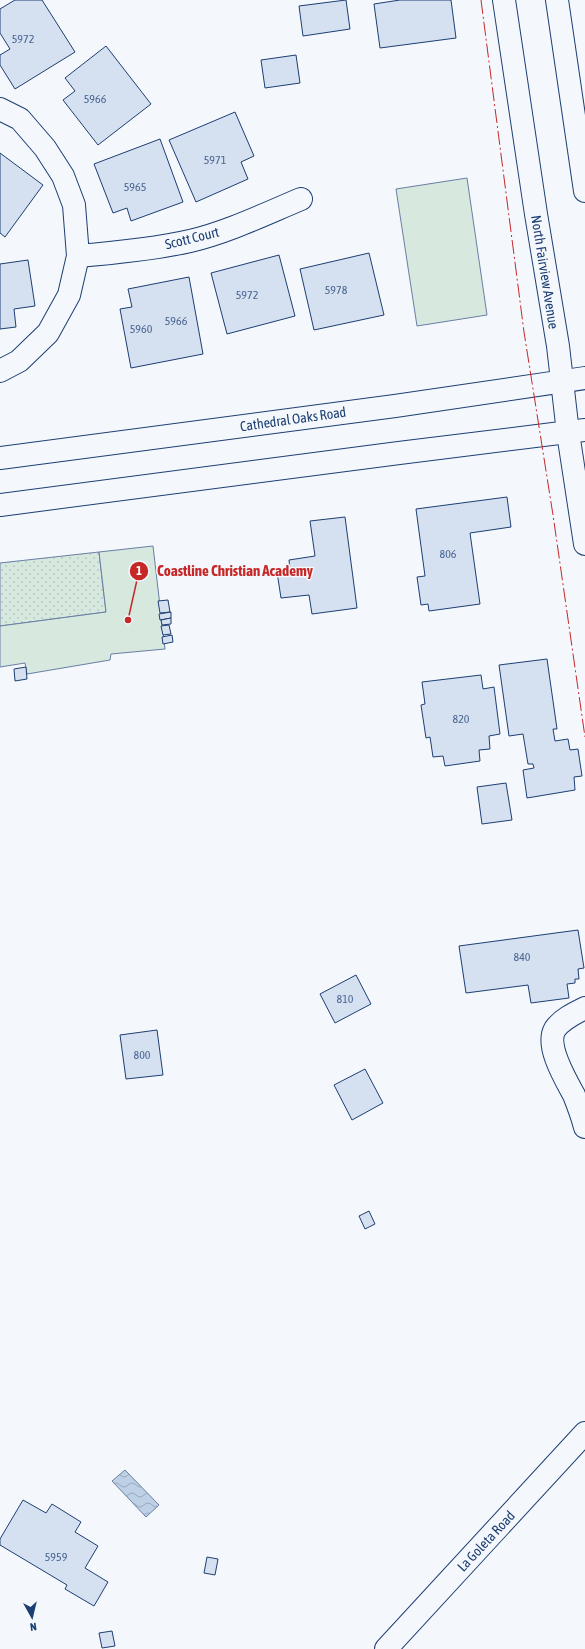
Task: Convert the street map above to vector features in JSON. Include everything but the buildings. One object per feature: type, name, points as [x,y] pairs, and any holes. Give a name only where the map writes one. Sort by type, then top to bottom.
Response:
[{"type":"main road","name":"North Fairview Avenue","points":[[504,0],[536,214],[558,346],[561,382],[576,432],[585,544]]},
{"type":"main road","points":[[557,0],[585,186]]},
{"type":"main road","points":[[0,109],[20,119],[45,148],[63,176],[74,205],[78,256],[69,295],[48,333],[20,361],[0,371]]},
{"type":"main road","name":"Scott Court","points":[[78,256],[190,241],[226,230],[301,199]]},
{"type":"main road","name":"Cathedral Oaks Road","points":[[0,458],[387,407],[585,378]]},
{"type":"main road","points":[[0,505],[399,453],[576,432]]},
{"type":"main road","points":[[585,1008],[569,1016],[555,1029],[553,1041],[557,1061],[574,1096],[585,1127]]},
{"type":"main road","name":"La Goleta Road","points":[[386,1649],[585,1433]]},
{"type":"shaded area","points":[[467,178],[487,315],[417,326],[396,189]]},
{"type":"shaded area","points":[[153,546],[165,649],[111,654],[110,660],[27,674],[25,663],[0,667],[0,626],[106,612],[99,552]]},
{"type":"shaded area","points":[[99,552],[106,612],[0,626],[0,563]]},
{"type":"water","points":[[125,1470],[159,1505],[146,1517],[112,1481]]},
{"type":"power","points":[[481,0],[524,332],[553,515],[585,737]]},
{"type":"place","name":"Coastline Christian Academy","points":[[128,620]]}]
